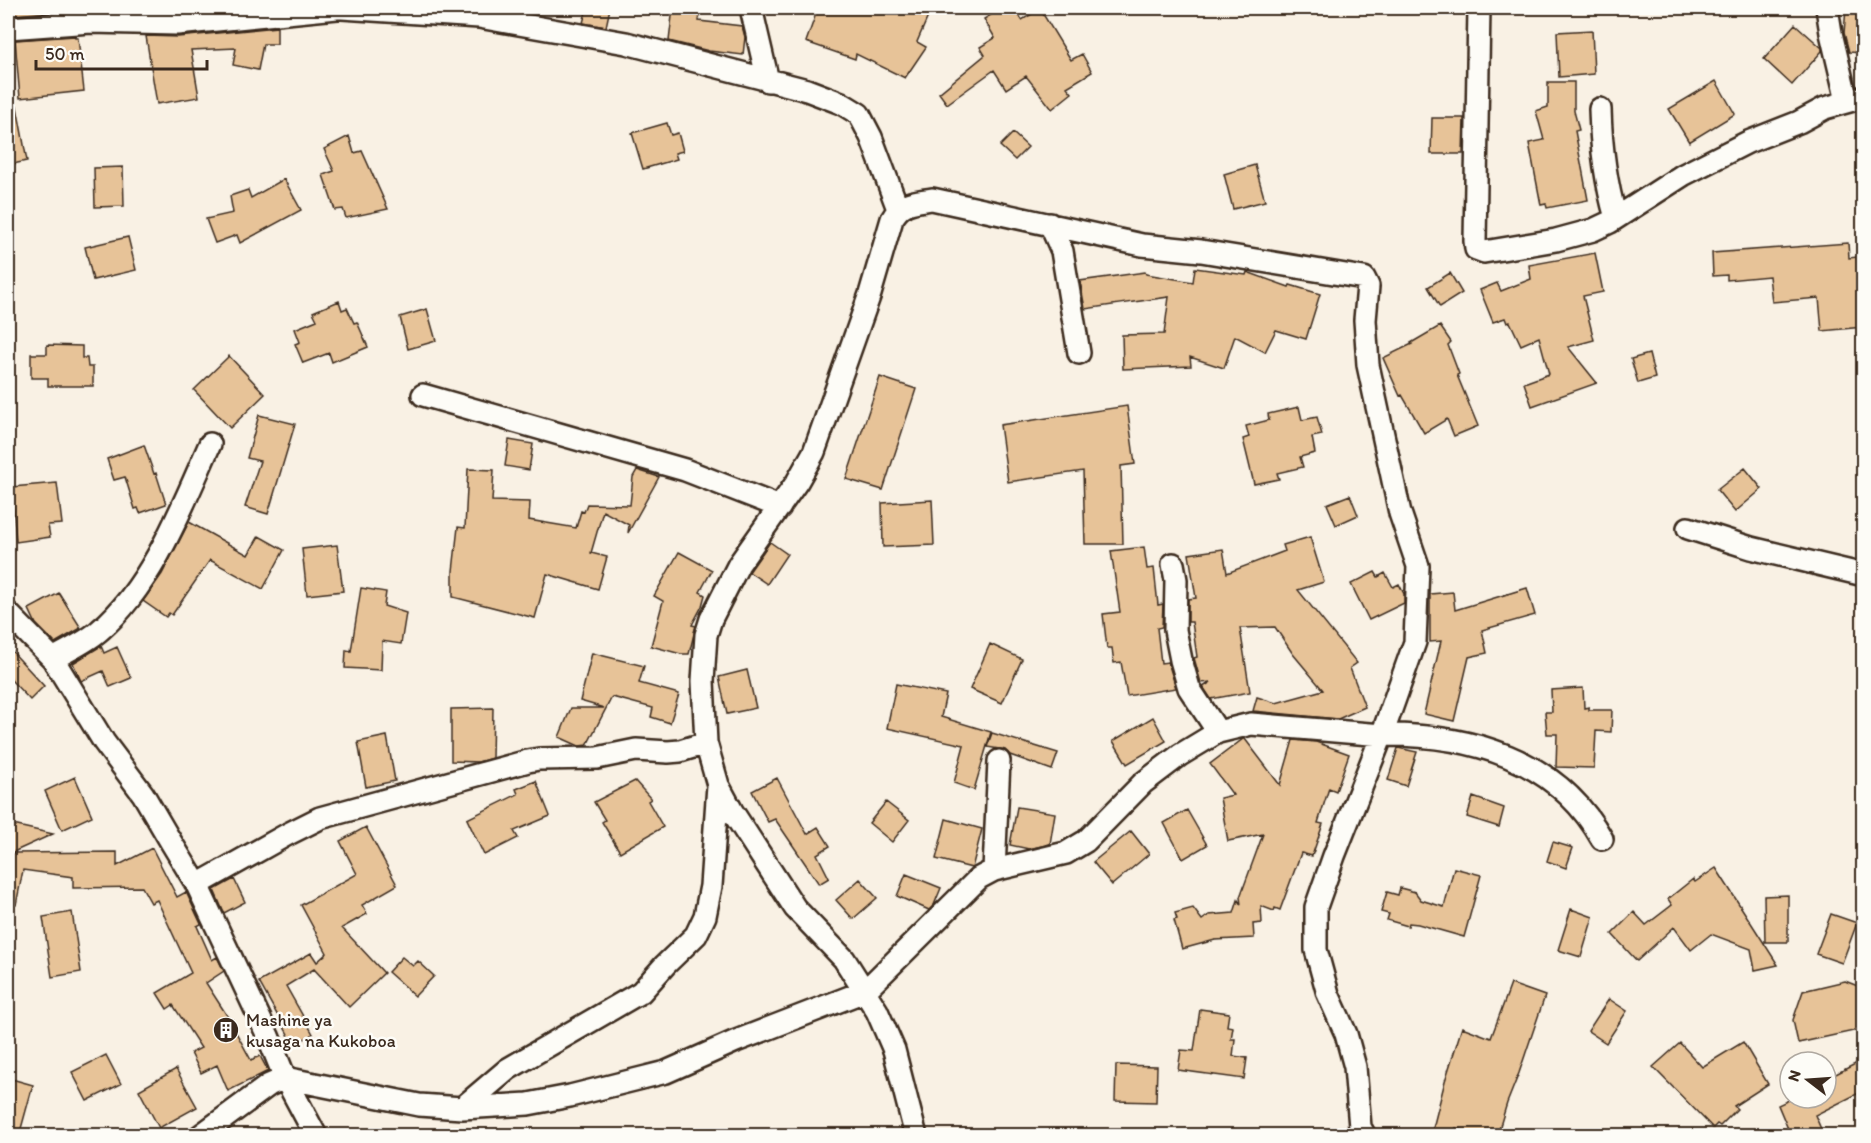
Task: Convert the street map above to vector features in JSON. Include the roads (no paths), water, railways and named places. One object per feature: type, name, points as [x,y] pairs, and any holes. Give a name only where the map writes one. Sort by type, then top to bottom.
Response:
[{"type":"street","points":[[8,28],[91,22],[177,24],[337,8]]},
{"type":"street","points":[[342,8],[490,19],[626,43],[821,95],[859,114],[871,137],[898,209]]},
{"type":"street","points":[[751,8],[768,81]]},
{"type":"street","points":[[1479,8],[1476,249],[1484,252],[1556,240],[1593,230],[1683,175],[1825,108],[1855,99],[1830,33],[1827,8]]},
{"type":"street","points":[[1600,109],[1601,149],[1606,184],[1616,218]]},
{"type":"street","points":[[916,1136],[894,1050],[877,1011],[844,959],[795,908],[732,811],[718,785],[706,743],[703,666],[706,635],[711,619],[739,564],[797,482],[814,452],[870,294],[888,230],[898,209],[909,202],[932,199],[1142,245],[1202,251],[1364,278],[1368,286],[1365,320],[1368,365],[1400,513],[1418,566],[1415,642],[1316,907],[1316,950],[1328,994],[1346,1034],[1355,1067],[1362,1133]]},
{"type":"street","points":[[1050,224],[1062,251],[1079,353]]},
{"type":"street","points":[[423,395],[675,467],[780,507]]},
{"type":"street","points":[[53,659],[100,630],[128,600],[160,553],[210,444]]},
{"type":"street","points":[[1688,528],[1751,548],[1863,575]]},
{"type":"street","points":[[1173,564],[1176,580],[1175,630],[1181,660],[1190,688],[1218,732]]},
{"type":"street","points":[[8,613],[53,659],[104,742],[143,794],[197,885],[268,1036],[285,1078],[316,1136]]},
{"type":"street","points":[[200,1136],[269,1084],[285,1078],[419,1105],[462,1108],[528,1104],[666,1072],[736,1041],[865,991],[979,878],[994,870],[1066,853],[1086,841],[1143,783],[1180,755],[1218,732],[1251,724],[1436,737],[1480,746],[1525,763],[1576,802],[1593,822],[1602,839]]},
{"type":"street","points":[[197,885],[320,818],[528,761],[597,758],[636,750],[674,752],[706,743]]},
{"type":"street","points":[[994,870],[999,761]]},
{"type":"street","points":[[462,1108],[508,1069],[641,992],[696,935],[705,916],[711,886],[718,785]]},
{"type":"place","name":"Mashine ya kusaga na Kukoboa","points":[[226,1030]]}]
